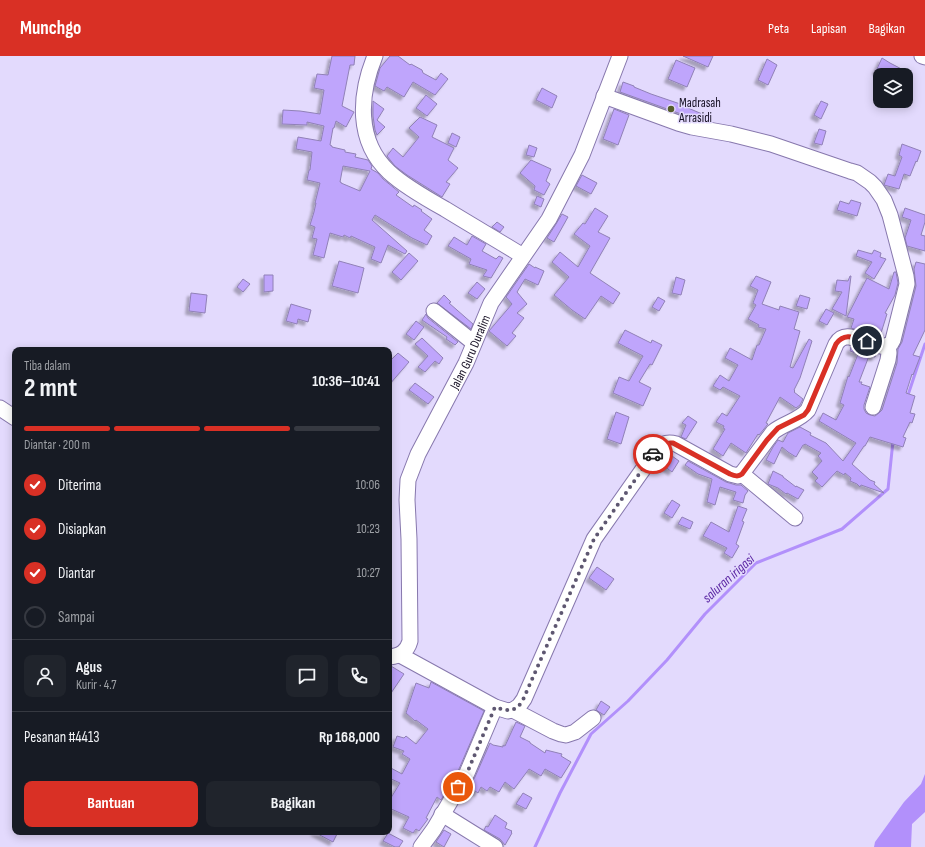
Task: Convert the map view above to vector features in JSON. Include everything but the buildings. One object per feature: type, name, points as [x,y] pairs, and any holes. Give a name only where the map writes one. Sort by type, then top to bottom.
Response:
[{"type":"street","points":[[375,56],[363,100],[363,120],[369,143],[381,164],[395,178],[523,256]]},
{"type":"street","name":"Jalan Guru Duralim","points":[[395,656],[407,649],[410,641],[407,500],[408,480],[418,454],[466,363],[491,303],[549,219],[582,155],[620,56]]},
{"type":"street","points":[[395,656],[495,707],[508,711],[513,710],[521,704],[524,699],[594,539],[658,448],[665,443],[676,444],[730,474],[737,476],[742,474],[760,448],[778,428],[804,415],[808,410],[839,340],[850,336],[883,346],[888,345],[893,340],[906,290],[907,280],[887,207],[880,193],[870,182],[850,171],[789,150],[731,134],[678,123],[604,96]]},
{"type":"street","points":[[434,311],[474,343]]},
{"type":"street","points":[[873,407],[888,360],[888,345]]},
{"type":"street","points":[[0,408],[12,416]]},
{"type":"street","points":[[742,474],[795,518]]},
{"type":"street","points":[[421,847],[434,829],[467,773],[495,707]]},
{"type":"street","points":[[513,710],[561,734],[575,732],[593,718]]},
{"type":"street","points":[[442,814],[495,847]]},
{"type":"shaded area","points":[[925,774],[925,812],[912,824],[911,847],[874,847],[875,842],[904,802],[921,784]]},
{"type":"waterway","name":"saluran irigasi","points":[[907,398],[925,344]]},
{"type":"waterway","name":"saluran irigasi","points":[[535,847],[560,793],[591,734],[628,701],[667,660],[705,614],[756,563],[842,529],[888,489],[893,441]]},
{"type":"way so far","points":[[458,787],[467,773],[495,707],[508,711],[513,710],[519,706],[524,699],[594,539],[653,454]]},
{"type":"place","name":"Madrasah Arrasidi","points":[[671,109]]},
{"type":"route","points":[[653,454],[665,443],[673,443],[730,474],[736,476],[742,474],[773,432],[804,415],[808,410],[839,340],[847,336],[867,341]]}]
